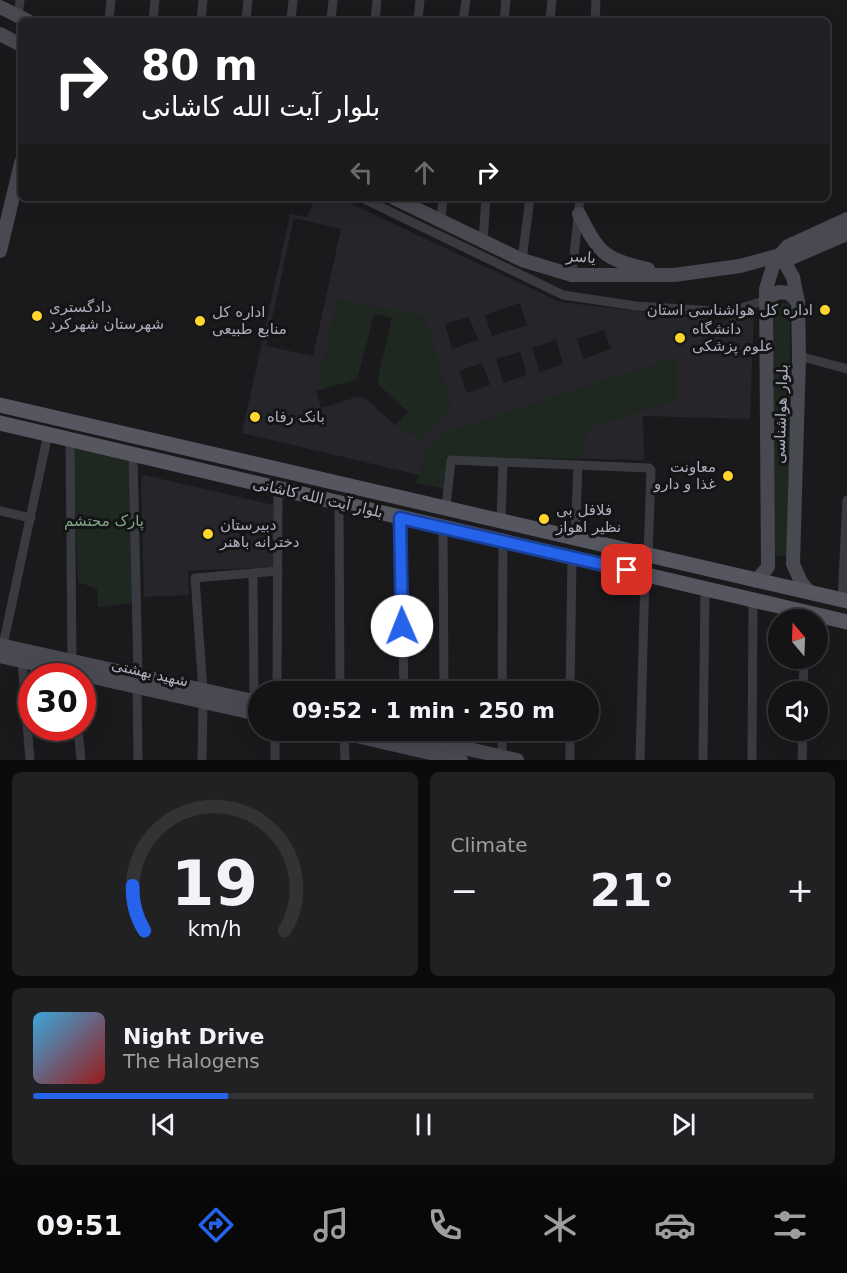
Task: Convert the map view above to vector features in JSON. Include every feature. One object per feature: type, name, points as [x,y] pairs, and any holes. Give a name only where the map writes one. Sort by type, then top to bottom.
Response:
[{"type":"main road","points":[[0,7],[21,18]]},
{"type":"main road","points":[[0,34],[18,43]]},
{"type":"main road","points":[[0,250],[18,176]]},
{"type":"main road","name":"یاسر","points":[[401,201],[522,260],[572,275],[674,275],[740,266],[780,255],[791,258],[847,234]]},
{"type":"main road","points":[[579,214],[596,246],[614,261],[674,275]]},
{"type":"main road","name":"یاسر","points":[[780,255],[788,246],[847,219]]},
{"type":"main road","name":"بلوار هواشناسی","points":[[768,561],[766,300],[773,266],[780,255],[793,277],[798,302],[799,356],[794,564]]},
{"type":"main road","points":[[766,300],[779,292],[789,293],[798,302]]},
{"type":"main road","name":"بلوار آیت الله کاشانی","points":[[0,405],[844,600]]},
{"type":"main road","name":"بلوار آیت الله کاشانی","points":[[0,423],[705,588],[782,609]]},
{"type":"main road","points":[[756,580],[765,573],[768,561],[780,570],[788,569],[794,564],[801,582],[809,592]]},
{"type":"main road","name":"بلوار آیت الله کاشانی","points":[[828,619],[847,622]]},
{"type":"main road","name":"شهید بهشتی","points":[[1,649],[50,663]]},
{"type":"main road","name":"شهید بهشتی","points":[[1,649],[22,661],[34,663]]},
{"type":"main road","name":"شهید بهشتی","points":[[96,674],[248,704]]},
{"type":"main road","points":[[401,741],[517,760]]},
{"type":"main road","points":[[427,741],[444,747],[461,760]]},
{"type":"street","points":[[20,0],[23,18]]},
{"type":"street","points":[[109,18],[111,0]]},
{"type":"street","points":[[153,18],[155,0]]},
{"type":"street","points":[[201,18],[203,0]]},
{"type":"street","points":[[246,18],[248,0]]},
{"type":"street","points":[[291,18],[293,0]]},
{"type":"street","points":[[331,18],[333,0]]},
{"type":"street","points":[[375,18],[377,0]]},
{"type":"street","points":[[418,18],[420,0]]},
{"type":"street","points":[[463,18],[466,0]]},
{"type":"street","points":[[504,18],[506,0]]},
{"type":"street","points":[[550,18],[552,0]]},
{"type":"street","points":[[595,18],[596,0]]},
{"type":"street","points":[[368,201],[563,295],[636,306],[729,312],[766,300]]},
{"type":"street","points":[[441,219],[443,201]]},
{"type":"street","points":[[483,241],[486,201]]},
{"type":"street","points":[[522,260],[530,201]]},
{"type":"street","points":[[572,275],[580,201]]},
{"type":"street","points":[[799,356],[847,369]]},
{"type":"street","points":[[1,649],[48,434]]},
{"type":"street","points":[[70,439],[74,663]]},
{"type":"street","points":[[133,454],[138,760]]},
{"type":"street","points":[[446,507],[450,460],[651,468],[648,555]]},
{"type":"street","points":[[501,522],[503,462]]},
{"type":"street","points":[[574,538],[578,465]]},
{"type":"street","points":[[277,681],[278,488]]},
{"type":"street","points":[[844,600],[847,500]]},
{"type":"street","points":[[339,502],[340,681]]},
{"type":"street","points":[[0,511],[31,518]]},
{"type":"street","points":[[400,518],[404,681]]},
{"type":"street","points":[[443,527],[444,681]]},
{"type":"street","points":[[502,681],[503,541]]},
{"type":"street","points":[[570,681],[572,557]]},
{"type":"street","points":[[202,760],[203,696],[194,580],[198,577],[278,571]]},
{"type":"street","points":[[253,573],[256,681]]},
{"type":"street","points":[[640,760],[645,574]]},
{"type":"street","points":[[703,760],[705,588]]},
{"type":"street","points":[[752,760],[753,600]]},
{"type":"street","points":[[22,661],[30,760]]},
{"type":"street","points":[[79,741],[81,760]]},
{"type":"street","points":[[275,741],[275,760]]},
{"type":"street","points":[[340,741],[345,760]]},
{"type":"street","points":[[502,741],[502,757]]},
{"type":"street","points":[[570,741],[570,760]]},
{"type":"street","points":[[802,760],[803,741]]},
{"type":"shaded area","name":"دانشگاه علوم پزشکی","points":[[314,201],[345,201],[560,302],[722,321],[754,311],[750,419],[643,416],[644,460],[446,456],[444,481],[242,433],[290,214],[307,217]],"holes":[[[294,218],[341,229],[313,356],[266,346]],[[520,303],[527,325],[492,336],[485,315]],[[374,314],[392,318],[378,379],[379,385],[408,412],[395,425],[365,398],[357,397],[321,408],[316,391],[357,379]],[[469,317],[478,340],[452,349],[445,324]],[[604,330],[611,349],[583,359],[577,339]],[[556,340],[563,364],[540,372],[532,348]],[[520,352],[527,375],[503,383],[496,359]],[[482,363],[490,385],[467,393],[459,371]]]},
{"type":"shaded area","name":"دبیرستان دخترانه باهنر","points":[[144,475],[274,505],[273,567],[188,571],[189,595],[144,597],[141,479]]},
{"type":"green space","points":[[338,299],[425,316],[452,407],[419,439],[395,425],[408,412],[379,385],[378,379],[392,317],[374,314],[357,379],[316,391]]},
{"type":"green space","points":[[774,303],[790,304],[790,557],[774,555]]},
{"type":"green space","points":[[676,357],[676,400],[590,428],[579,459],[446,456],[444,489],[416,483],[425,453],[449,431]]},
{"type":"green space","name":"پارک محتشم","points":[[73,448],[131,460],[133,603],[98,607],[97,589],[78,582]]},
{"type":"place","name":"اداره کل هواشناسی استان","points":[[825,310]]},
{"type":"place","name":"دادگستری شهرستان شهرکرد","points":[[37,316]]},
{"type":"place","name":"اداره کل منابع طبیعی","points":[[200,321]]},
{"type":"place","name":"دانشگاه علوم پزشکی","points":[[680,338]]},
{"type":"place","name":"بانک رفاه","points":[[255,417]]},
{"type":"place","name":"معاونت غذا و دارو","points":[[728,476]]},
{"type":"place","name":"فلافل بی نظیر اهواز","points":[[544,519]]},
{"type":"place","name":"دبیرستان دخترانه باهنر","points":[[208,534]]},
{"type":"route","points":[[402,626],[400,518],[627,570]]}]
